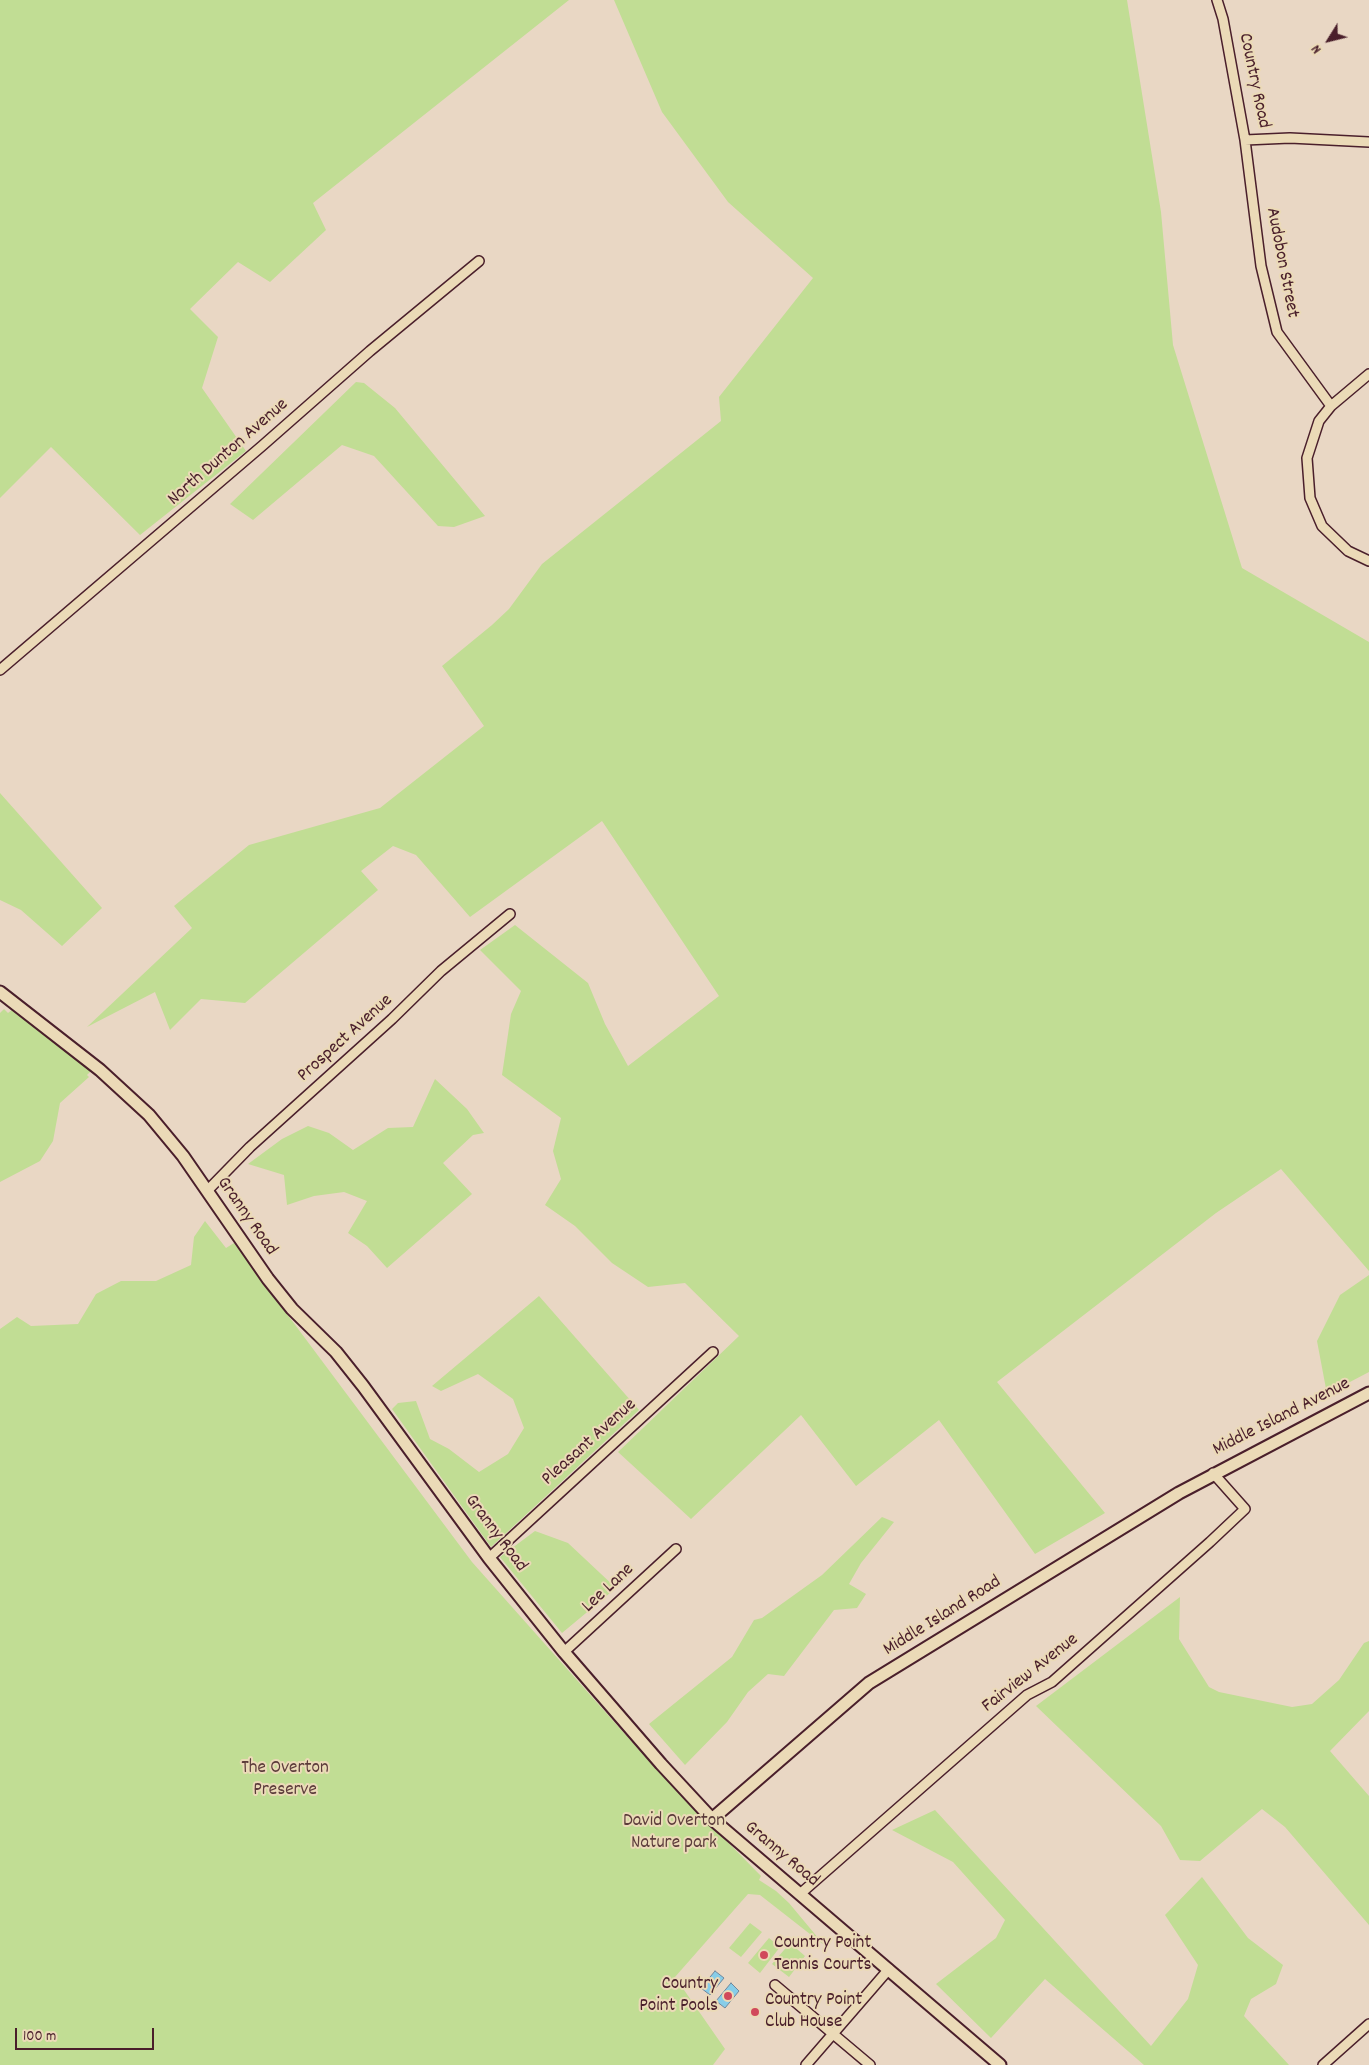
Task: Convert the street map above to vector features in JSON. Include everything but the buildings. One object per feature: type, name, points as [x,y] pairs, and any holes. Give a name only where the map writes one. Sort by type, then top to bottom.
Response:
[{"type":"street","name":"Country Road","points":[[1217,0],[1223,19],[1245,140],[1290,138],[1369,142]]},
{"type":"street","name":"Audobon Street","points":[[1245,140],[1261,266],[1277,332],[1331,406]]},
{"type":"street","name":"North Dunton Avenue","points":[[0,670],[370,351],[479,261]]},
{"type":"street","points":[[1369,374],[1331,406],[1319,420],[1306,458],[1310,498],[1322,526],[1348,551],[1369,560]]},
{"type":"street","name":"Prospect Avenue","points":[[207,1190],[250,1147],[419,994],[441,971],[510,914]]},
{"type":"street","name":"Granny Road","points":[[0,992],[100,1070],[149,1115],[183,1156],[268,1279],[292,1309],[336,1352],[363,1386],[489,1558],[564,1652],[661,1764],[712,1819],[1000,2065]]},
{"type":"street","name":"Pleasant Avenue","points":[[489,1558],[713,1352]]},
{"type":"street","name":"Middle Island Avenue","points":[[1213,1473],[1368,1394]]},
{"type":"street","name":"Middle Island Road","points":[[712,1819],[869,1683],[1213,1473]]},
{"type":"street","name":"Fairview Avenue","points":[[800,1894],[1027,1695],[1052,1682],[1245,1509],[1213,1473]]},
{"type":"street","name":"Lee Lane","points":[[564,1652],[676,1549]]},
{"type":"street","points":[[806,2065],[889,1969]]},
{"type":"street","points":[[774,1985],[870,2065]]},
{"type":"street","points":[[1323,2065],[1369,2025]]},
{"type":"green space","points":[[0,0],[569,0],[313,203],[326,230],[270,282],[238,262],[190,309],[218,337],[202,388],[246,451],[140,535],[51,447],[0,498]]},
{"type":"green space","points":[[614,0],[1127,0],[1161,212],[1173,345],[1242,568],[1369,642],[1369,1271],[1281,1169],[1216,1213],[997,1382],[1105,1513],[1035,1554],[939,1420],[856,1486],[801,1415],[691,1519],[618,1452],[739,1336],[685,1283],[648,1287],[612,1263],[575,1226],[545,1205],[561,1179],[553,1151],[561,1118],[502,1075],[511,1014],[521,991],[480,950],[515,925],[588,983],[605,1024],[628,1066],[719,996],[602,821],[470,917],[416,855],[393,846],[361,871],[378,890],[245,1003],[201,999],[170,1030],[155,992],[87,1027],[192,928],[174,906],[249,845],[380,808],[484,726],[442,666],[509,609],[542,564],[721,421],[719,397],[813,278],[728,202],[662,112]]},
{"type":"green space","points":[[356,382],[364,383],[395,408],[485,516],[454,527],[438,526],[374,456],[342,445],[253,520],[230,504]]},
{"type":"green space","points":[[0,793],[102,908],[62,946],[21,910],[0,900]]},
{"type":"green space","points":[[4,1009],[8,1013],[13,1009],[91,1071],[87,1075],[89,1077],[60,1103],[53,1141],[40,1161],[0,1182],[0,1013]]},
{"type":"green space","points":[[435,1079],[467,1109],[484,1133],[473,1135],[443,1163],[472,1194],[387,1268],[367,1246],[348,1233],[367,1201],[344,1192],[314,1196],[287,1205],[284,1175],[248,1164],[282,1139],[308,1126],[329,1133],[353,1150],[388,1128],[413,1127]]},
{"type":"green space","name":"The Overton Preserve","points":[[205,1221],[226,1248],[234,1243],[472,1562],[656,1769],[761,1876],[759,1880],[776,1891],[789,1903],[824,1945],[760,1895],[748,1894],[675,1977],[725,2049],[713,2065],[0,2065],[0,1329],[17,1317],[31,1326],[78,1324],[96,1294],[121,1281],[156,1281],[191,1265],[194,1237]]},
{"type":"green space","points":[[1369,1275],[1369,1372],[1327,1394],[1317,1341],[1340,1295]]},
{"type":"green space","points":[[539,1296],[639,1410],[491,1547],[392,1409],[398,1403],[416,1401],[430,1439],[449,1449],[479,1472],[508,1454],[524,1428],[513,1399],[478,1374],[441,1391],[432,1386]]},
{"type":"green space","points":[[882,1517],[894,1522],[861,1563],[849,1584],[866,1594],[857,1608],[834,1610],[784,1676],[768,1674],[748,1692],[727,1722],[685,1765],[649,1724],[732,1657],[754,1620],[762,1618],[822,1575]]},
{"type":"green space","points":[[535,1531],[568,1543],[616,1588],[562,1633],[500,1557]]},
{"type":"green space","points":[[1180,1597],[1179,1639],[1209,1687],[1219,1692],[1292,1707],[1312,1704],[1339,1680],[1364,1643],[1369,1641],[1369,1711],[1330,1751],[1369,1796],[1369,1925],[1285,1827],[1262,1809],[1200,1861],[1180,1860],[1161,1826],[1036,1706]]},
{"type":"green space","points":[[935,1810],[1151,2046],[1188,1999],[1198,1965],[1165,1915],[1202,1877],[1248,1938],[1283,1965],[1276,1984],[1251,1999],[1244,2016],[1289,2065],[1144,2065],[1045,1979],[991,2038],[936,1984],[996,1938],[1005,1920],[953,1862],[892,1830]]},
{"type":"green space","name":"Country Point Tennis Courts","points":[[750,1923],[762,1932],[741,1957],[729,1948]]},
{"type":"green space","name":"Country Point Tennis Courts","points":[[769,1938],[780,1947],[760,1973],[748,1963]]},
{"type":"green space","points":[[790,1943],[805,1956],[789,1977],[772,1964]]},
{"type":"water","name":"Country Point Pools","points":[[715,1971],[724,1978],[710,1995],[701,1988]]},
{"type":"water","name":"Country Point Pools","points":[[731,1983],[739,1991],[725,2008],[716,2001]]},
{"type":"place","name":"Country Point Tennis Courts","points":[[764,1955]]},
{"type":"place","name":"Country Point Pools","points":[[728,1996]]},
{"type":"place","name":"Country Point Club House","points":[[755,2012]]},
{"type":"park label","name":"David Overton Nature park","points":[[674,1833]]}]
